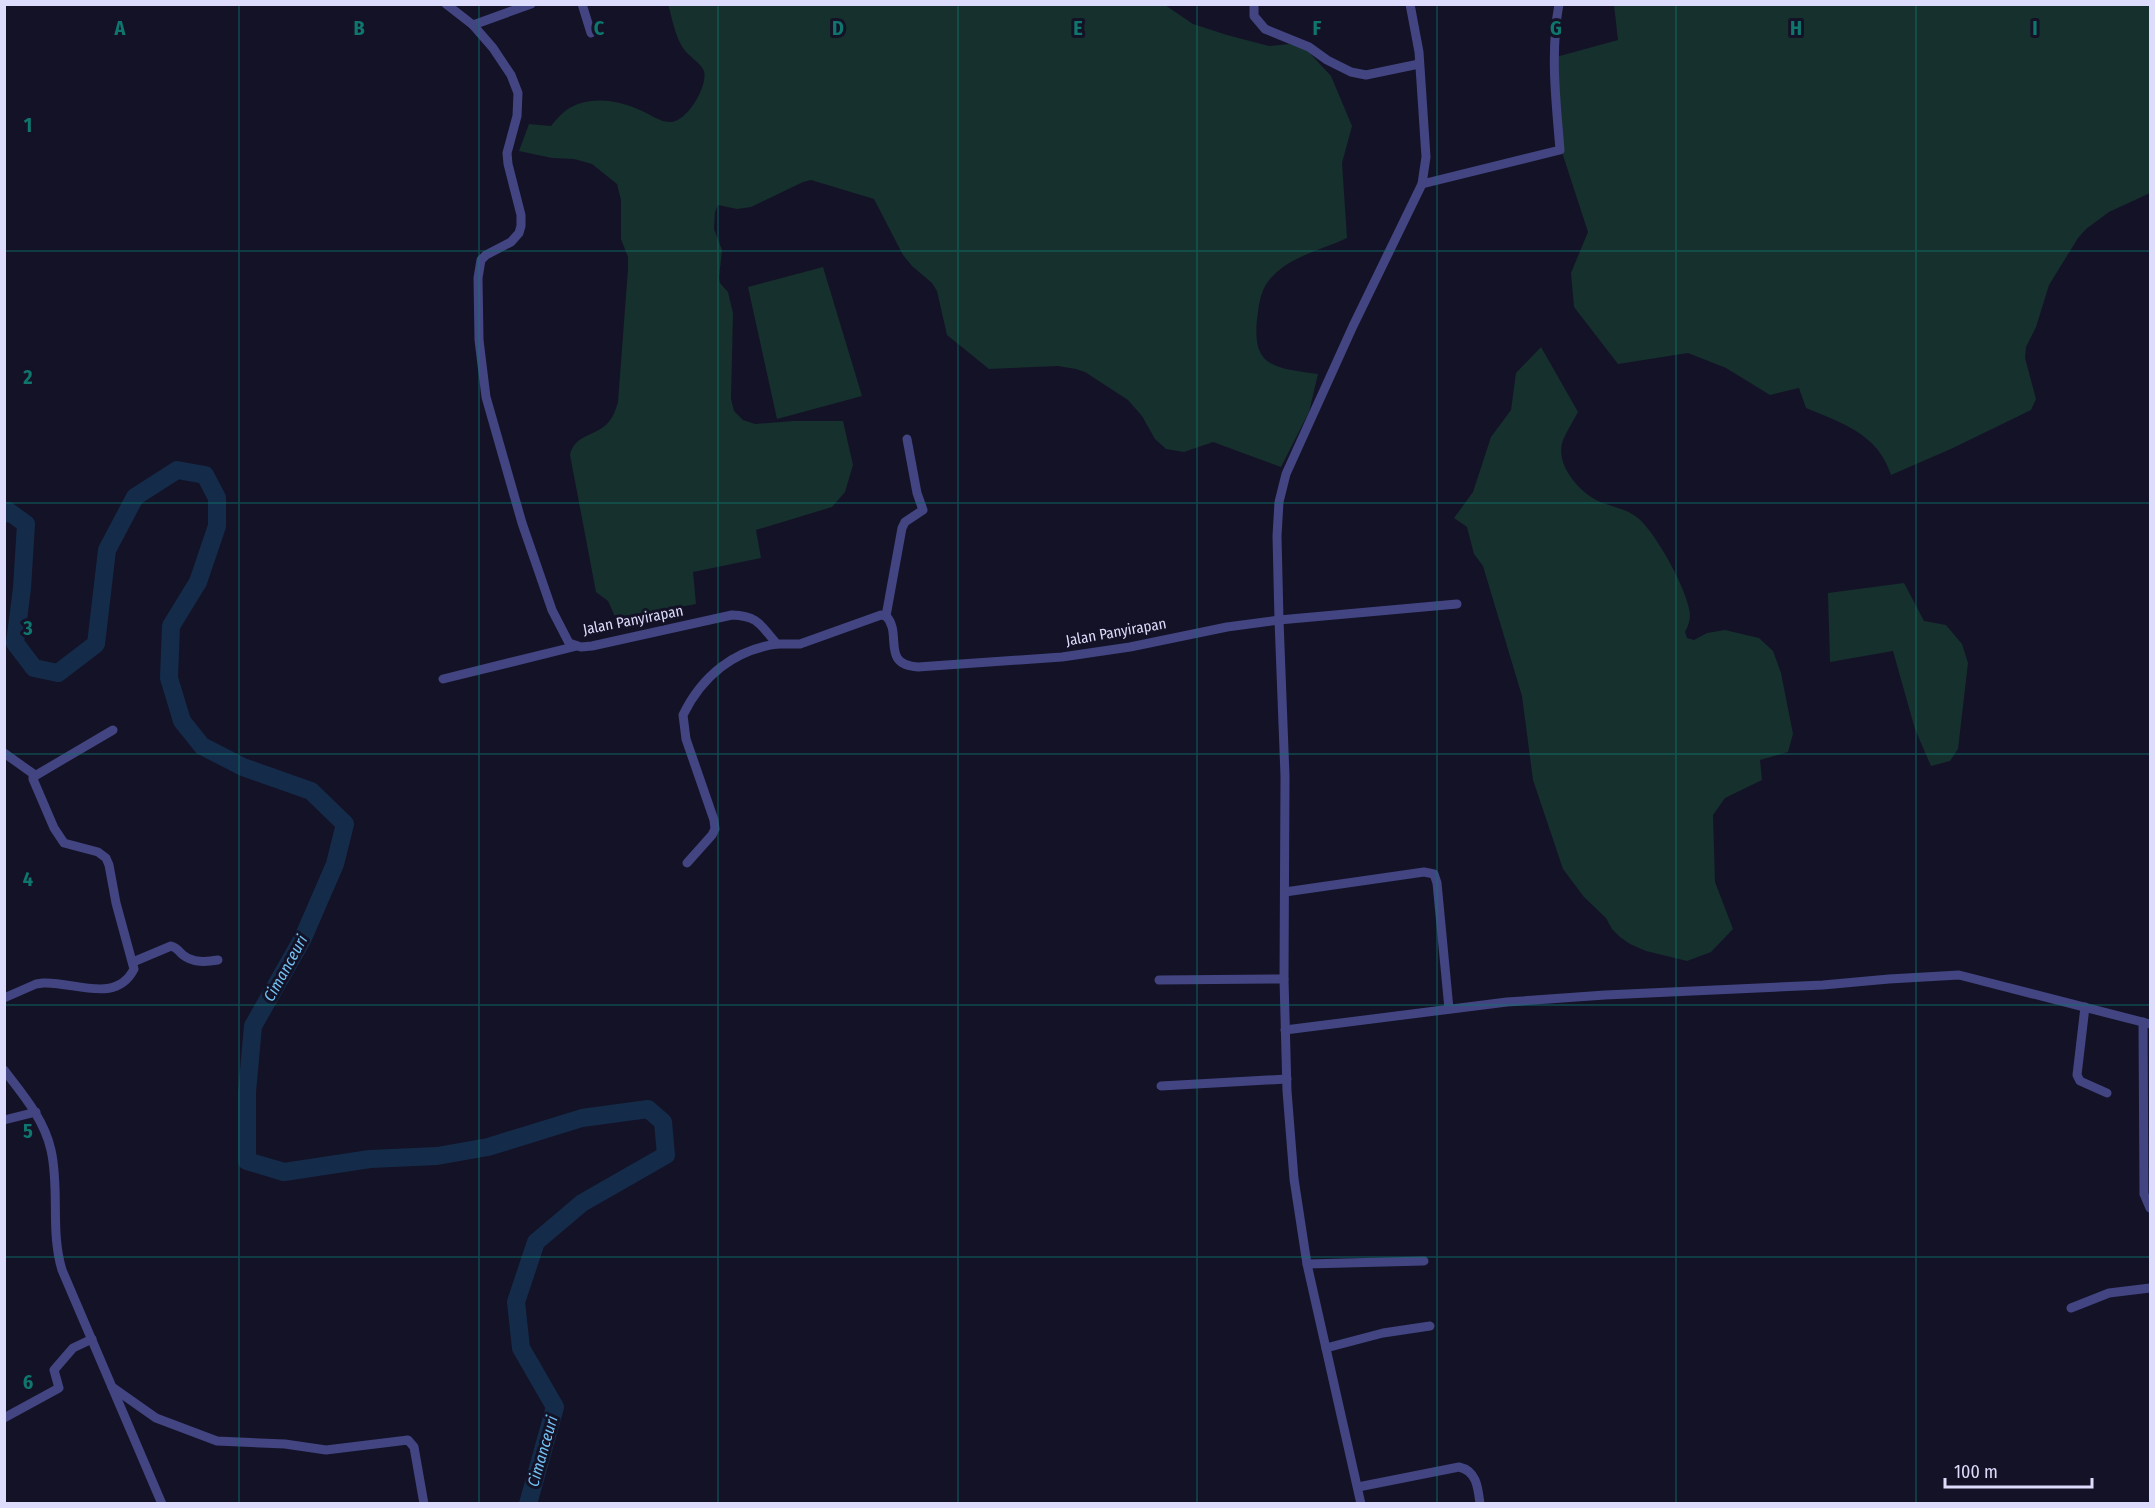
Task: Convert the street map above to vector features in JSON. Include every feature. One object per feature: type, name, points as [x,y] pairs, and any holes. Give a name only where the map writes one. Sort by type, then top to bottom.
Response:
[{"type":"street","points":[[473,25],[531,4]]},
{"type":"street","points":[[582,4],[591,33]]},
{"type":"street","points":[[1254,4],[1254,16],[1265,29],[1309,47],[1327,60],[1351,72],[1366,75],[1419,64]]},
{"type":"street","points":[[1362,1503],[1307,1264],[1294,1179],[1287,1079],[1284,979],[1286,776],[1279,620],[1278,513],[1281,490],[1353,326],[1422,184],[1426,158],[1419,64],[1410,4]]},
{"type":"street","points":[[1422,184],[1560,150],[1553,58],[1559,4]]},
{"type":"street","name":"Jalan Panyirapan","points":[[444,5],[473,25],[493,48],[511,75],[518,93],[517,116],[507,153],[521,215],[521,226],[515,238],[495,252],[486,255],[478,267],[479,340],[483,379],[522,523],[552,610],[569,643],[577,646],[592,646],[732,615],[748,616],[755,620],[777,644]]},
{"type":"street","points":[[687,863],[715,829],[714,820],[686,739],[683,715],[706,681],[721,667],[746,651],[759,646],[800,644],[881,615],[886,616],[902,528],[905,522],[923,510],[916,493],[907,438]]},
{"type":"street","points":[[1279,620],[1457,604]]},
{"type":"street","name":"Jalan Panyirapan","points":[[886,616],[891,622],[897,659],[903,664],[918,667],[984,664],[1100,652],[1227,627],[1279,620]]},
{"type":"street","points":[[442,679],[577,646]]},
{"type":"street","points":[[4,998],[43,983],[103,990],[114,988],[130,977],[134,969],[109,865],[101,853],[64,843],[58,836],[33,779],[36,775],[113,730]]},
{"type":"street","points":[[4,753],[36,775]]},
{"type":"street","points":[[1285,892],[1424,872],[1434,874],[1437,883],[1449,1009]]},
{"type":"street","points":[[133,962],[171,946],[193,960],[200,962],[218,960]]},
{"type":"street","points":[[1286,1030],[1507,1002],[1959,975],[2147,1023],[2144,1194],[2151,1208]]},
{"type":"street","points":[[1158,980],[1284,979]]},
{"type":"street","points":[[2085,1007],[2077,1075],[2080,1081],[2107,1093]]},
{"type":"street","points":[[4,1070],[36,1113],[47,1136],[53,1164],[54,1231],[58,1257],[162,1503]]},
{"type":"street","points":[[1161,1086],[1287,1079]]},
{"type":"street","points":[[4,1120],[36,1113]]},
{"type":"street","points":[[1307,1264],[1424,1261]]},
{"type":"street","points":[[2071,1308],[2109,1293],[2151,1287]]},
{"type":"street","points":[[1326,1348],[1383,1333],[1430,1326]]},
{"type":"street","points":[[4,1418],[59,1388],[54,1370],[73,1348],[92,1339]]},
{"type":"street","points":[[112,1387],[156,1418],[217,1441],[285,1444],[326,1450],[408,1440],[414,1447],[424,1503]]},
{"type":"street","points":[[1359,1487],[1459,1467],[1464,1468],[1476,1480],[1480,1503]]},
{"type":"green space","points":[[668,4],[1165,5],[1193,24],[1227,35],[1269,46],[1289,44],[1306,49],[1331,76],[1352,126],[1342,163],[1347,238],[1285,266],[1269,280],[1261,295],[1256,330],[1257,344],[1261,354],[1276,366],[1318,374],[1309,412],[1281,467],[1213,442],[1184,452],[1166,449],[1155,439],[1142,416],[1128,400],[1085,372],[1058,366],[989,369],[947,335],[937,291],[932,283],[903,255],[874,199],[811,180],[751,207],[737,209],[718,205],[715,212],[714,229],[722,250],[719,278],[720,283],[728,292],[733,313],[731,399],[734,411],[743,420],[755,424],[843,421],[853,465],[845,492],[832,507],[756,530],[761,558],[693,572],[696,604],[616,619],[608,601],[596,592],[570,455],[576,443],[607,424],[618,402],[628,269],[628,257],[621,239],[621,200],[617,184],[592,164],[519,151],[529,124],[551,126],[564,112],[582,103],[603,101],[623,104],[668,122],[678,120],[684,115],[700,93],[704,71],[680,43]]},
{"type":"green space","points":[[1614,5],[2150,5],[2150,193],[2109,212],[2086,229],[2049,285],[2036,327],[2026,347],[2025,358],[2036,399],[2031,410],[1891,475],[1885,461],[1868,440],[1845,425],[1806,408],[1799,388],[1770,395],[1726,368],[1688,353],[1618,364],[1574,307],[1571,273],[1588,232],[1558,140],[1556,57],[1618,40]]},
{"type":"green space","points":[[823,267],[862,396],[777,419],[748,287]]},
{"type":"green space","points":[[1541,347],[1578,412],[1563,440],[1561,449],[1565,468],[1577,485],[1592,498],[1634,515],[1653,536],[1684,591],[1690,614],[1685,632],[1687,638],[1694,640],[1707,633],[1725,630],[1759,638],[1773,651],[1781,673],[1793,734],[1788,752],[1760,760],[1762,780],[1725,798],[1713,815],[1715,882],[1733,929],[1711,952],[1687,961],[1646,951],[1620,937],[1606,918],[1584,897],[1563,869],[1533,780],[1522,696],[1483,566],[1474,554],[1467,527],[1454,518],[1473,492],[1491,437],[1511,410],[1516,373]]},
{"type":"green space","points":[[1904,583],[1924,621],[1946,625],[1962,644],[1968,663],[1958,749],[1950,761],[1931,766],[1915,729],[1893,651],[1830,662],[1828,593]]},
{"type":"waterway","name":"Cimanceuri","points":[[4,514],[8,511],[26,524],[22,588],[15,643],[34,668],[58,673],[96,644],[107,550],[135,497],[177,470],[205,475],[217,498],[217,526],[198,582],[171,626],[169,678],[182,721],[202,746],[243,767],[311,791],[345,824],[335,864],[303,938],[253,1026],[247,1092],[247,1161],[284,1172],[370,1159],[437,1156],[488,1147],[582,1118],[648,1109],[663,1122],[666,1155],[582,1203],[536,1242],[516,1302],[521,1348],[555,1407],[528,1504]]}]
